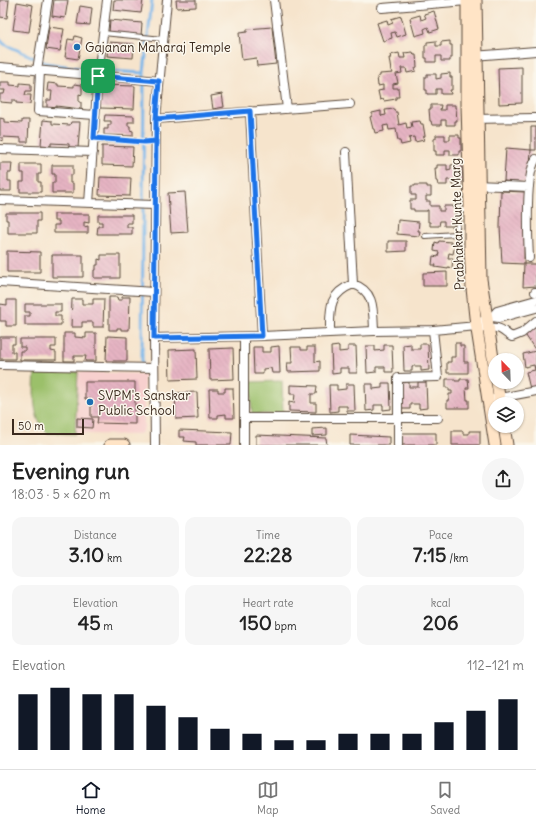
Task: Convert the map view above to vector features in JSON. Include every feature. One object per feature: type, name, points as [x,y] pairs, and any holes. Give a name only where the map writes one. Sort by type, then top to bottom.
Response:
[{"type":"street","points":[[48,0],[38,71],[38,111],[95,115]]},
{"type":"street","points":[[89,202],[98,76],[107,0]]},
{"type":"street","points":[[155,445],[154,292],[156,119],[167,0]]},
{"type":"street","points":[[274,0],[287,108]]},
{"type":"street","points":[[382,8],[470,0]]},
{"type":"street","name":"Prabhakar Kunte Marg","points":[[470,0],[472,56],[479,119],[475,185],[470,209],[472,288],[490,320],[496,397]]},
{"type":"street","points":[[472,56],[536,50]]},
{"type":"street","name":"Prabhakar Kunte Marg","points":[[472,56],[467,119],[475,185],[481,280],[490,320],[493,353]]},
{"type":"street","points":[[0,67],[159,81]]},
{"type":"street","points":[[156,119],[350,104]]},
{"type":"street","points":[[250,111],[262,336]]},
{"type":"street","points":[[467,119],[536,118]]},
{"type":"street","points":[[0,149],[93,152]]},
{"type":"street","points":[[346,152],[353,284]]},
{"type":"street","points":[[532,259],[528,238],[529,187],[533,163],[536,159]]},
{"type":"street","points":[[475,185],[529,187]]},
{"type":"street","points":[[0,200],[155,205]]},
{"type":"street","points":[[0,282],[154,292]]},
{"type":"street","points":[[330,332],[333,300],[341,290],[353,284],[360,286],[365,290],[372,301],[374,331]]},
{"type":"street","points":[[490,320],[536,295]]},
{"type":"street","points":[[154,338],[434,330],[490,320],[536,308]]},
{"type":"street","points":[[490,320],[496,328],[512,337],[522,333],[536,321]]},
{"type":"street","points":[[398,445],[398,378],[438,377],[434,330]]},
{"type":"street","points":[[244,336],[244,445]]},
{"type":"street","points":[[0,365],[154,368]]},
{"type":"street","points":[[512,397],[536,391]]},
{"type":"street","points":[[244,418],[438,418]]},
{"type":"street","name":"Prabhakar Kunte Marg","points":[[496,433],[496,445]]},
{"type":"street","points":[[505,433],[507,445]]},
{"type":"street","points":[[110,445],[124,445]]},
{"type":"lane","points":[[103,33],[163,39]]},
{"type":"lane","points":[[94,138],[144,142],[156,141]]},
{"type":"lane","points":[[425,236],[456,234],[460,211],[470,209]]},
{"type":"shaded area","name":"SVPM's Sanskar Public School","points":[[35,370],[144,374],[144,427],[141,433],[134,435],[47,433],[41,426],[36,410],[34,394]]},
{"type":"green space","points":[[35,370],[78,372],[75,434],[47,433],[42,427],[36,412],[34,386]]},
{"type":"green space","points":[[282,381],[283,414],[252,413],[250,382]]},
{"type":"building","points":[[0,0],[9,0],[7,18],[0,17]]},
{"type":"building","points":[[54,0],[68,0],[65,18],[52,16]]},
{"type":"building","points":[[114,0],[143,0],[141,13],[113,10]]},
{"type":"building","points":[[176,0],[196,0],[196,7],[177,8]]},
{"type":"building","points":[[17,2],[33,5],[29,32],[13,30]]},
{"type":"building","points":[[80,6],[92,8],[90,25],[77,24]]},
{"type":"building","points":[[434,11],[439,29],[430,32],[428,27],[424,29],[425,33],[415,36],[410,18],[420,15],[421,20],[426,18],[424,14]]},
{"type":"building","points":[[401,16],[406,34],[397,37],[395,32],[391,33],[392,38],[383,41],[377,23],[387,20],[388,25],[393,23],[391,19]]},
{"type":"building","points":[[110,20],[142,23],[141,36],[109,33]]},
{"type":"building","points":[[49,27],[64,29],[60,51],[46,49]]},
{"type":"building","points":[[272,27],[276,64],[257,66],[256,58],[242,60],[239,33],[247,32],[247,29]]},
{"type":"building","points":[[75,36],[82,38],[78,59],[65,57],[68,39],[74,40]]},
{"type":"building","points":[[436,41],[436,46],[441,46],[441,42],[450,41],[450,45],[452,45],[452,58],[450,58],[450,61],[441,61],[441,56],[436,56],[436,62],[427,62],[427,58],[425,58],[425,45],[427,45],[427,42]]},
{"type":"building","points":[[109,42],[134,44],[133,58],[107,56]]},
{"type":"building","points":[[413,52],[414,55],[416,55],[416,71],[407,73],[406,68],[401,68],[402,73],[396,74],[398,83],[393,84],[393,88],[398,88],[399,97],[384,101],[383,99],[380,100],[378,91],[383,90],[383,85],[378,86],[377,77],[380,76],[380,74],[393,73],[391,71],[390,55],[399,53],[400,58],[405,58],[404,53]]},
{"type":"building","points":[[522,67],[522,103],[499,104],[498,68]]},
{"type":"building","points":[[450,73],[450,77],[452,77],[452,90],[450,90],[451,94],[441,94],[441,89],[436,89],[436,94],[427,94],[427,90],[425,90],[425,77],[427,77],[427,74],[436,74],[436,79],[441,78],[441,74]]},
{"type":"building","points":[[0,82],[10,82],[10,85],[20,86],[20,83],[31,84],[31,91],[26,91],[25,95],[31,95],[30,104],[16,103],[16,100],[12,100],[12,103],[0,102],[0,94],[4,94],[5,90],[0,90]]},
{"type":"building","points":[[48,83],[58,84],[58,86],[74,87],[74,84],[82,85],[82,95],[79,94],[81,109],[56,106],[56,108],[47,108],[47,100],[51,100],[52,91],[47,91]]},
{"type":"building","points":[[101,85],[135,86],[134,109],[100,108]]},
{"type":"building","points":[[222,94],[224,107],[213,109],[211,96]]},
{"type":"building","points":[[431,105],[441,105],[440,110],[445,110],[445,105],[455,105],[457,121],[455,121],[455,125],[446,125],[446,120],[441,120],[441,125],[432,125],[430,121],[429,109],[431,109]]},
{"type":"building","points":[[394,109],[395,112],[397,112],[399,125],[406,123],[407,128],[412,127],[411,122],[420,121],[421,124],[423,124],[425,136],[423,137],[424,140],[415,142],[414,137],[409,138],[410,143],[401,145],[400,141],[398,141],[396,129],[389,130],[388,125],[383,126],[384,131],[375,133],[370,117],[372,116],[372,113],[381,111],[381,116],[386,115],[385,110]]},
{"type":"building","points":[[105,115],[134,116],[134,122],[128,122],[130,130],[133,131],[133,136],[104,135],[104,129],[108,129],[108,125],[111,125],[111,121],[104,121]]},
{"type":"building","points":[[0,118],[4,119],[4,122],[22,123],[22,120],[29,120],[28,142],[21,142],[21,138],[3,137],[3,141],[0,140]]},
{"type":"building","points":[[43,120],[52,121],[52,124],[70,125],[71,122],[80,122],[78,148],[69,147],[69,144],[51,143],[51,146],[41,145]]},
{"type":"building","points":[[531,127],[536,127],[536,150],[531,150]]},
{"type":"building","points":[[436,135],[445,135],[445,140],[450,140],[450,135],[459,135],[459,138],[461,138],[461,151],[459,151],[459,155],[450,155],[450,150],[445,150],[445,155],[436,155],[436,151],[434,151],[434,139],[436,138]]},
{"type":"building","points":[[102,146],[133,147],[132,166],[102,165]]},
{"type":"building","points":[[506,148],[531,150],[529,183],[504,181]]},
{"type":"building","points":[[0,163],[12,163],[11,173],[8,173],[8,181],[11,181],[11,191],[0,191]]},
{"type":"building","points":[[21,164],[41,164],[41,174],[38,174],[38,182],[41,182],[41,192],[20,192],[20,182],[24,182],[24,173],[21,173]]},
{"type":"building","points":[[461,164],[463,181],[461,181],[461,185],[452,185],[452,180],[447,180],[447,185],[438,185],[436,181],[435,168],[437,168],[437,165],[447,165],[447,170],[451,169],[451,165]]},
{"type":"building","points":[[52,165],[73,165],[73,175],[70,175],[70,183],[73,183],[73,193],[52,193],[52,183],[55,183],[55,174],[52,174]]},
{"type":"building","points":[[100,177],[131,178],[130,196],[99,195]]},
{"type":"building","points":[[427,185],[427,187],[431,187],[431,196],[426,196],[426,201],[430,201],[430,206],[439,206],[439,211],[444,211],[444,206],[453,206],[455,209],[454,226],[444,226],[444,221],[440,221],[439,226],[430,226],[430,222],[428,222],[428,210],[414,211],[414,209],[410,209],[410,200],[416,200],[416,195],[411,195],[411,186]]},
{"type":"building","points":[[501,191],[525,192],[524,264],[502,263],[500,227]]},
{"type":"building","points":[[185,192],[188,232],[171,233],[168,193]]},
{"type":"building","points":[[6,213],[40,213],[40,221],[37,221],[37,233],[8,233],[8,220],[6,220]]},
{"type":"building","points":[[54,214],[89,214],[89,223],[84,222],[84,227],[88,226],[88,233],[54,233],[54,225],[59,225],[59,221],[54,221]]},
{"type":"building","points":[[98,215],[132,215],[132,223],[127,223],[127,227],[132,227],[132,234],[97,234],[98,226],[102,226],[102,222],[98,222]]},
{"type":"building","points":[[398,220],[419,222],[419,236],[397,234]]},
{"type":"building","points":[[388,241],[406,241],[406,251],[388,252]]},
{"type":"building","points":[[439,241],[451,242],[451,244],[455,245],[453,254],[449,253],[448,258],[453,258],[452,268],[448,267],[448,269],[435,267],[436,265],[432,265],[433,256],[438,257],[439,252],[434,251],[435,242],[438,243]]},
{"type":"building","points":[[7,251],[40,252],[40,272],[7,272]]},
{"type":"building","points":[[52,255],[83,255],[83,277],[52,277]]},
{"type":"building","points":[[101,255],[120,255],[120,278],[94,278],[94,270],[96,270],[96,265],[98,265],[98,259],[101,260]]},
{"type":"building","points":[[524,264],[536,264],[536,286],[523,287]]},
{"type":"building","points":[[447,272],[447,286],[423,286],[423,273]]},
{"type":"building","points":[[109,297],[117,297],[118,300],[122,300],[122,297],[130,297],[129,330],[121,330],[121,328],[117,328],[117,330],[109,330]]},
{"type":"building","points":[[72,299],[82,299],[82,304],[93,304],[93,299],[104,299],[103,327],[93,327],[93,322],[82,322],[82,327],[71,327]]},
{"type":"building","points":[[7,300],[16,300],[16,326],[6,326],[6,321],[0,321],[0,304],[7,305]]},
{"type":"building","points":[[25,304],[61,304],[61,312],[55,312],[55,316],[61,316],[61,325],[25,325],[25,316],[30,316],[30,312],[25,312]]},
{"type":"building","points":[[536,324],[536,351],[524,333]]},
{"type":"building","points":[[64,333],[75,333],[75,337],[86,338],[86,333],[96,333],[96,361],[85,361],[86,356],[74,356],[74,361],[64,361]]},
{"type":"building","points":[[107,336],[127,337],[127,361],[106,361]]},
{"type":"building","points":[[0,337],[15,337],[15,344],[12,344],[12,352],[15,352],[15,359],[0,359]]},
{"type":"building","points":[[20,339],[56,339],[56,347],[51,347],[51,351],[56,352],[56,360],[20,360],[20,351],[25,351],[25,347],[20,347]]},
{"type":"building","points":[[455,343],[460,343],[460,346],[464,346],[464,362],[468,362],[468,373],[447,373],[447,362],[451,362],[451,357],[455,357]]},
{"type":"building","points":[[411,344],[411,349],[420,349],[420,344],[428,344],[429,370],[421,371],[421,366],[412,366],[412,371],[404,371],[403,345]]},
{"type":"building","points":[[384,345],[392,345],[393,372],[385,372],[385,367],[376,367],[376,372],[367,373],[366,346],[375,346],[375,351],[384,350]]},
{"type":"building","points":[[279,346],[280,373],[272,373],[271,368],[263,369],[263,374],[254,374],[253,347],[262,347],[262,352],[271,352],[271,347]]},
{"type":"building","points":[[339,346],[339,352],[348,351],[348,346],[356,346],[357,373],[349,373],[349,368],[340,368],[340,373],[332,374],[331,347]]},
{"type":"building","points":[[291,347],[301,347],[301,350],[307,350],[307,347],[315,347],[315,362],[320,361],[320,371],[288,372],[287,363],[292,363]]},
{"type":"building","points":[[233,348],[234,379],[210,380],[209,349]]},
{"type":"building","points":[[196,349],[197,379],[170,380],[169,350]]},
{"type":"building","points":[[536,351],[536,388],[530,389],[526,372],[535,370],[534,365],[525,367],[524,354]]},
{"type":"building","points":[[446,379],[455,379],[455,381],[460,381],[460,379],[468,379],[469,388],[466,388],[469,408],[447,408],[447,400],[449,400],[449,394],[452,394],[452,391],[449,391],[449,388],[446,388]]},
{"type":"building","points":[[85,382],[135,382],[135,424],[97,423],[98,417],[91,417],[91,399],[85,399]]},
{"type":"building","points":[[409,382],[409,387],[418,387],[418,382],[426,382],[427,408],[419,409],[419,404],[410,404],[410,409],[402,409],[401,383]]},
{"type":"building","points":[[382,383],[390,383],[391,409],[383,410],[383,405],[374,405],[374,410],[366,411],[365,384],[373,384],[373,389],[382,388]]},
{"type":"building","points":[[346,384],[354,384],[355,411],[347,411],[347,406],[338,406],[338,411],[330,412],[329,385],[337,385],[337,390],[346,389]]},
{"type":"building","points":[[290,385],[317,386],[316,394],[311,394],[311,403],[316,403],[316,412],[289,411],[289,402],[294,403],[295,394],[290,394]]},
{"type":"building","points":[[225,388],[233,388],[234,418],[226,418],[226,414],[218,415],[218,418],[210,418],[209,389],[218,389],[218,392],[225,392]]},
{"type":"building","points":[[197,392],[198,418],[176,419],[175,393]]},
{"type":"building","points":[[77,418],[93,419],[92,428],[77,427]]},
{"type":"building","points":[[327,428],[327,435],[312,436],[312,429]]},
{"type":"building","points":[[179,430],[232,432],[231,445],[196,445],[196,442],[184,441],[185,437],[179,437]]},
{"type":"building","points":[[452,431],[463,431],[463,434],[469,434],[469,431],[480,431],[480,445],[452,445]]},
{"type":"building","points":[[402,433],[436,433],[436,445],[402,445]]},
{"type":"building","points":[[256,435],[326,438],[327,445],[256,445]]},
{"type":"building","points":[[350,435],[389,437],[389,445],[350,445]]},
{"type":"waterway","points":[[142,362],[144,73],[152,0]]},
{"type":"waterway","points":[[0,39],[4,44],[46,63],[90,70],[144,73]]},
{"type":"place","name":"Gajanan Maharaj Temple","points":[[77,47]]},
{"type":"place","name":"SVPM's Sanskar Public School","points":[[90,402]]},
{"type":"route","points":[[98,76],[94,138],[144,142],[156,141],[156,119],[250,111],[262,336],[154,338],[156,141],[156,119],[159,81],[98,76]]}]
